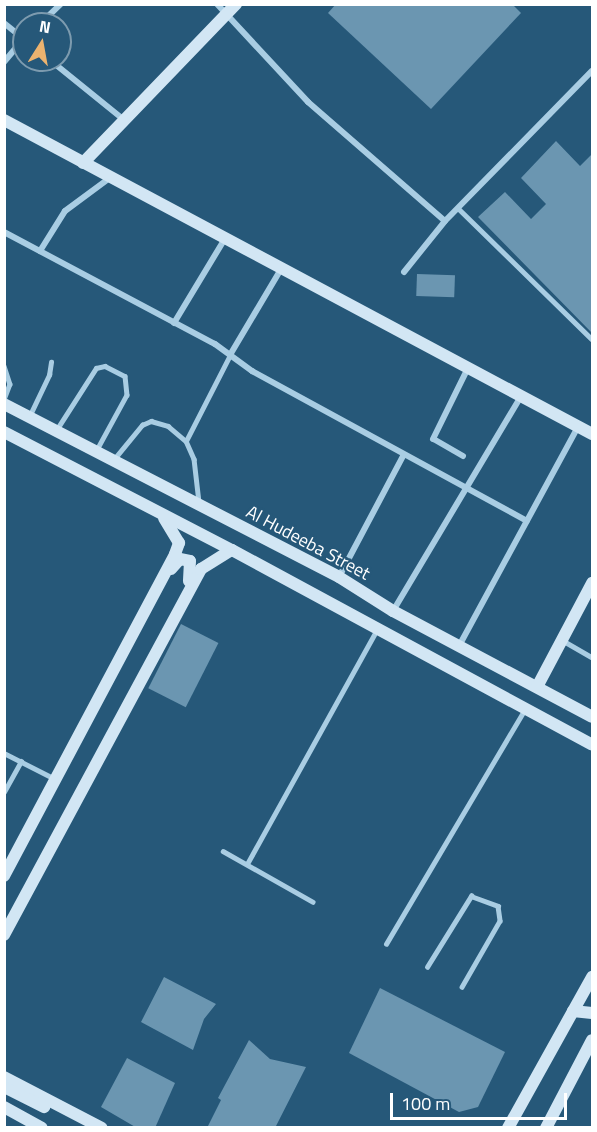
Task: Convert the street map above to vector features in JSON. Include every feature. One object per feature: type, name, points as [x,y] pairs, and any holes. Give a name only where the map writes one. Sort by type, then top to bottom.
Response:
[{"type":"street","points":[[217,4],[231,9],[308,102],[445,221]]},
{"type":"street","points":[[83,163],[231,9]]},
{"type":"street","points":[[404,272],[445,221],[592,71]]},
{"type":"street","points":[[65,72],[124,120]]},
{"type":"street","points":[[4,120],[224,240],[592,434]]},
{"type":"street","points":[[40,251],[65,211],[111,177]]},
{"type":"street","points":[[5,232],[174,323],[403,456],[527,521]]},
{"type":"street","points":[[174,323],[224,240]]},
{"type":"street","points":[[230,355],[281,269]]},
{"type":"street","points":[[463,456],[433,439],[468,368]]},
{"type":"street","points":[[393,611],[521,396]]},
{"type":"street","name":"Al Hudeeba Street","points":[[4,402],[199,507],[339,577],[393,611],[592,717]]},
{"type":"street","points":[[459,646],[578,427]]},
{"type":"street","points":[[4,432],[232,550],[572,733],[592,747]]},
{"type":"street","points":[[339,577],[403,456]]},
{"type":"street","points":[[4,876],[165,575],[179,543],[174,529],[160,513]]},
{"type":"street","points":[[4,935],[201,569],[232,550]]},
{"type":"street","points":[[165,575],[180,559],[190,561],[184,603]]},
{"type":"street","points":[[537,687],[592,583]]},
{"type":"street","points":[[508,1128],[592,977]]},
{"type":"street","points":[[573,1011],[592,1013]]},
{"type":"street","points":[[546,1128],[592,1040]]},
{"type":"street","points":[[4,1077],[102,1128]]},
{"type":"street","points":[[4,1087],[49,1108],[74,1114]]},
{"type":"street","points":[[4,1107],[42,1128]]},
{"type":"lane","points":[[458,208],[592,339]]},
{"type":"lane","points":[[186,441],[230,355]]},
{"type":"lane","points":[[29,417],[50,375],[51,362]]},
{"type":"lane","points":[[4,366],[10,384],[4,402]]},
{"type":"lane","points":[[55,431],[96,368],[105,366],[125,376],[127,395],[96,453]]},
{"type":"lane","points":[[113,460],[142,425],[151,421],[168,426],[186,441],[194,459],[199,507]]},
{"type":"lane","points":[[247,864],[377,628]]},
{"type":"lane","points":[[562,640],[592,657]]},
{"type":"lane","points":[[386,944],[525,708]]},
{"type":"lane","points":[[4,753],[56,780]]},
{"type":"lane","points":[[4,792],[21,761]]},
{"type":"lane","points":[[223,851],[313,902]]},
{"type":"lane","points":[[427,967],[471,896],[498,906],[500,921],[462,987]]},
{"type":"building","points":[[336,4],[512,4],[521,13],[431,109],[328,13]]},
{"type":"building","points":[[556,141],[580,166],[592,154],[592,333],[478,217],[505,192],[531,219],[546,204],[521,178]]},
{"type":"building","points":[[417,274],[455,275],[454,297],[416,296]]},
{"type":"building","points":[[181,624],[218,643],[186,707],[148,688]]},
{"type":"building","points":[[164,977],[216,1004],[204,1019],[193,1050],[141,1022]]},
{"type":"building","points":[[380,988],[505,1052],[478,1107],[459,1112],[349,1053]]},
{"type":"building","points":[[249,1040],[270,1059],[306,1067],[275,1128],[207,1128],[221,1100],[218,1098]]},
{"type":"building","points":[[127,1058],[175,1083],[155,1128],[137,1128],[101,1107]]}]
